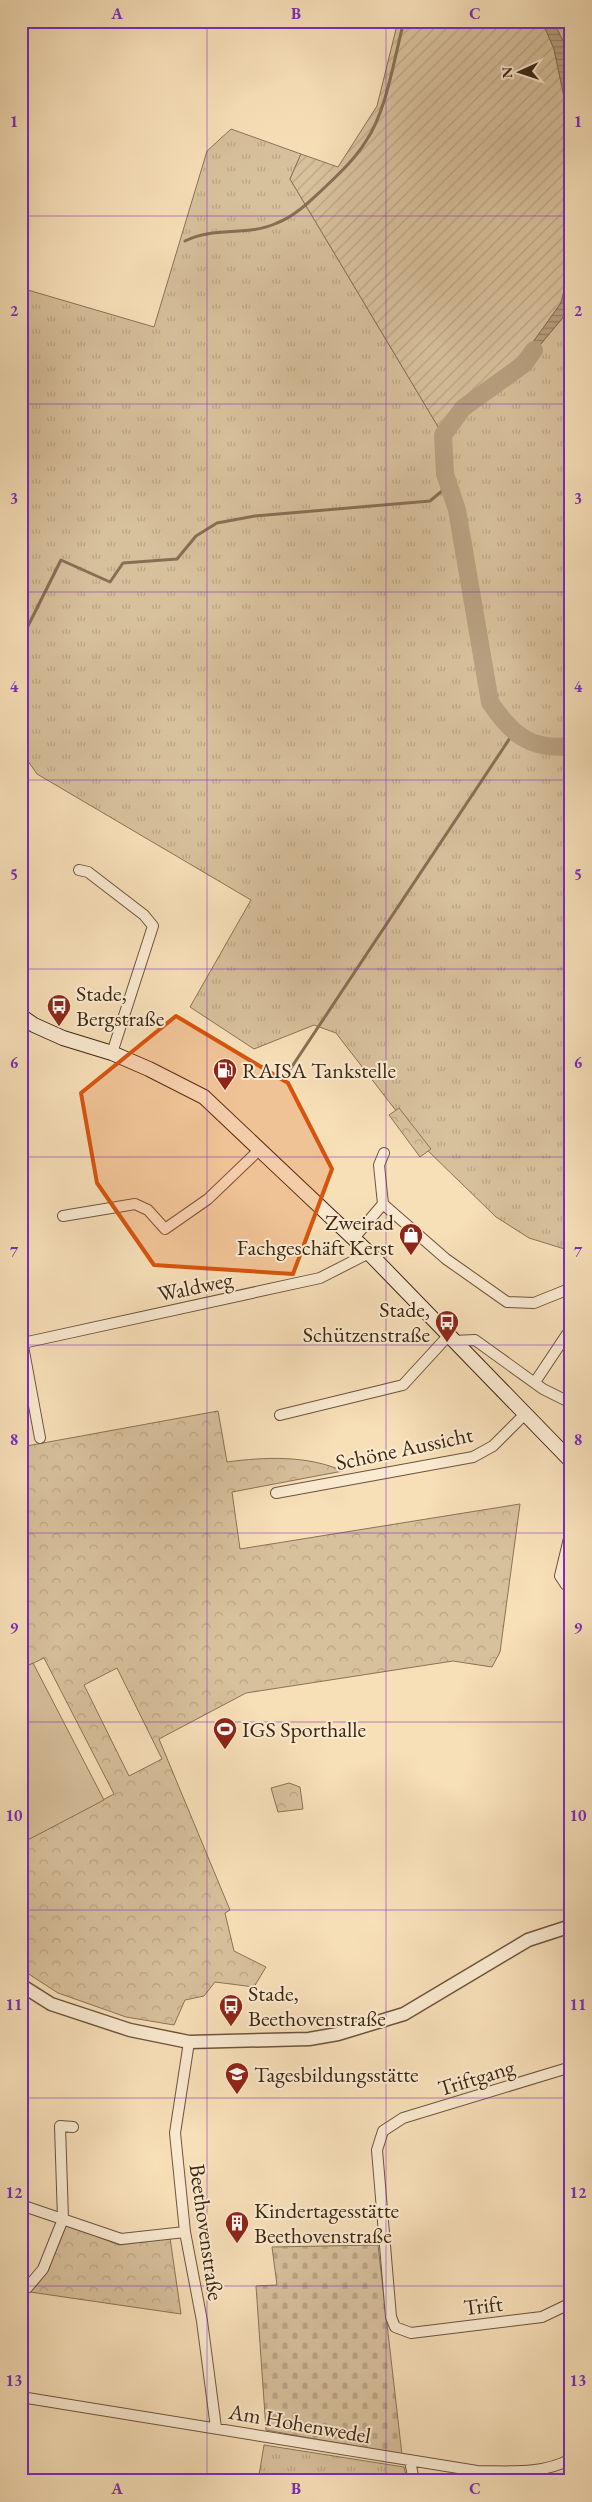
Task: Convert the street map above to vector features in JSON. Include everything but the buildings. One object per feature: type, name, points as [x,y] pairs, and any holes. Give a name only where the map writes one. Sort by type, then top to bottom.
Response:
[{"type":"main road","points":[[21,1016],[34,1025],[63,1038],[112,1053],[204,1096],[354,1238],[571,1461]]},
{"type":"street","points":[[79,870],[88,872],[144,915],[153,926],[112,1053]]},
{"type":"street","points":[[63,1216],[135,1204],[148,1210],[165,1229],[208,1198],[259,1150]]},
{"type":"street","points":[[384,1153],[379,1165],[383,1204],[446,1259],[507,1302],[534,1303],[569,1289]]},
{"type":"street","points":[[354,1238],[383,1204]]},
{"type":"street","name":"Waldweg","points":[[22,1339],[320,1278],[369,1253]]},
{"type":"street","points":[[535,1382],[567,1334],[571,1333]]},
{"type":"street","points":[[22,1339],[40,1438]]},
{"type":"street","points":[[280,1415],[403,1385],[451,1339],[474,1340],[543,1389],[571,1403]]},
{"type":"street","points":[[21,1402],[33,1400]]},
{"type":"street","name":"Schöne Aussicht","points":[[276,1493],[473,1457],[493,1446],[525,1414]]},
{"type":"street","points":[[571,1530],[560,1576],[566,1585],[571,1587]]},
{"type":"street","points":[[21,1985],[51,2004],[130,2030],[189,2042],[309,2039],[338,2034],[404,2014],[528,1940],[571,1926]]},
{"type":"street","name":"Beethovenstraße","points":[[189,2042],[175,2133],[185,2232],[202,2320],[216,2428]]},
{"type":"street","name":"Triftgang","points":[[395,2327],[391,2317],[377,2150],[382,2131],[403,2118],[571,2067]]},
{"type":"street","points":[[21,2288],[27,2288],[43,2269],[63,2219],[60,2126],[73,2127]]},
{"type":"street","points":[[21,2205],[120,2239],[185,2232]]},
{"type":"street","name":"Trift","points":[[395,2327],[411,2333],[542,2317],[567,2305],[571,2299]]},
{"type":"street","name":"Am Hohenwedel","points":[[21,2397],[410,2461],[477,2470],[534,2472],[555,2467],[571,2459]]},
{"type":"street","points":[[410,2461],[414,2481]]},
{"type":"highlighted area","points":[[176,1016],[288,1083],[332,1169],[293,1274],[154,1265],[97,1183],[81,1093]]},
{"type":"green space","points":[[398,21],[542,21],[554,49],[571,130],[571,263],[561,303],[521,359],[463,408],[443,435],[290,179],[301,154],[338,167],[377,106]]},
{"type":"green space","points":[[553,21],[571,21],[571,44],[562,39]]},
{"type":"green space","points":[[231,129],[301,154],[290,179],[443,435],[463,408],[524,364],[571,308],[571,1251],[529,1238],[496,1217],[424,1147],[336,1033],[314,1025],[254,1049],[190,1007],[251,900],[37,774],[21,751],[21,288],[154,327],[207,151]]},
{"type":"green space","points":[[399,1108],[431,1149],[420,1157],[389,1115]]},
{"type":"green space","points":[[218,1411],[227,1462],[271,1458],[300,1460],[315,1462],[343,1471],[232,1492],[240,1549],[520,1504],[500,1652],[492,1667],[453,1661],[246,1693],[159,1739],[230,1910],[225,1913],[234,1951],[266,1967],[254,1987],[215,1982],[204,1996],[185,2000],[174,2025],[126,2017],[58,1993],[21,1969],[21,1843],[114,1794],[44,1658],[21,1669],[21,1447]],"holes":[[[117,1668],[162,1759],[129,1776],[84,1685]]]},
{"type":"green space","points":[[33,1663],[104,1800],[22,1843],[21,1669]]},
{"type":"green space","points":[[289,1783],[300,1787],[303,1809],[278,1812],[271,1788]]},
{"type":"green space","points":[[65,2224],[119,2245],[170,2238],[181,2314],[30,2292],[48,2271]]},
{"type":"green space","points":[[378,2245],[402,2455],[266,2430],[256,2286],[277,2285],[272,2247]]},
{"type":"green space","points":[[264,2445],[404,2467],[407,2481],[258,2481]]},
{"type":"shaded area","points":[[542,21],[553,21],[562,39],[571,44],[571,54],[568,52],[564,54],[566,72],[571,72],[571,130],[554,49]]},
{"type":"shaded area","points":[[571,263],[570,309],[524,364],[463,408],[521,359],[561,303]]},
{"type":"waterway","points":[[185,241],[196,236],[208,234],[254,230],[290,217],[312,199],[352,160],[362,148],[373,128],[385,99],[404,21]]},
{"type":"waterway","points":[[534,350],[524,364],[463,408],[443,435],[445,474],[457,510],[490,702],[506,723],[523,738],[544,746],[571,746]]},
{"type":"waterway","points":[[21,640],[61,560],[110,582],[123,563],[177,559],[196,536],[217,523],[255,516],[430,501],[449,485]]},
{"type":"waterway","points":[[287,1074],[514,732]]},
{"type":"place","name":"Stade, Bergstraße","points":[[59,1027]]},
{"type":"place","name":"RAISA Tankstelle","points":[[225,1091]]},
{"type":"place","name":"Zweirad Fachgeschäft Kerst","points":[[411,1256]]},
{"type":"place","name":"Stade, Schützenstraße","points":[[447,1343]]},
{"type":"place","name":"IGS Sporthalle","points":[[225,1750]]},
{"type":"place","name":"Stade, Beethovenstraße","points":[[231,2027]]},
{"type":"place","name":"Tagesbildungsstätte","points":[[237,2095]]},
{"type":"place","name":"Kindertagesstätte Beethovenstraße","points":[[237,2244]]}]
